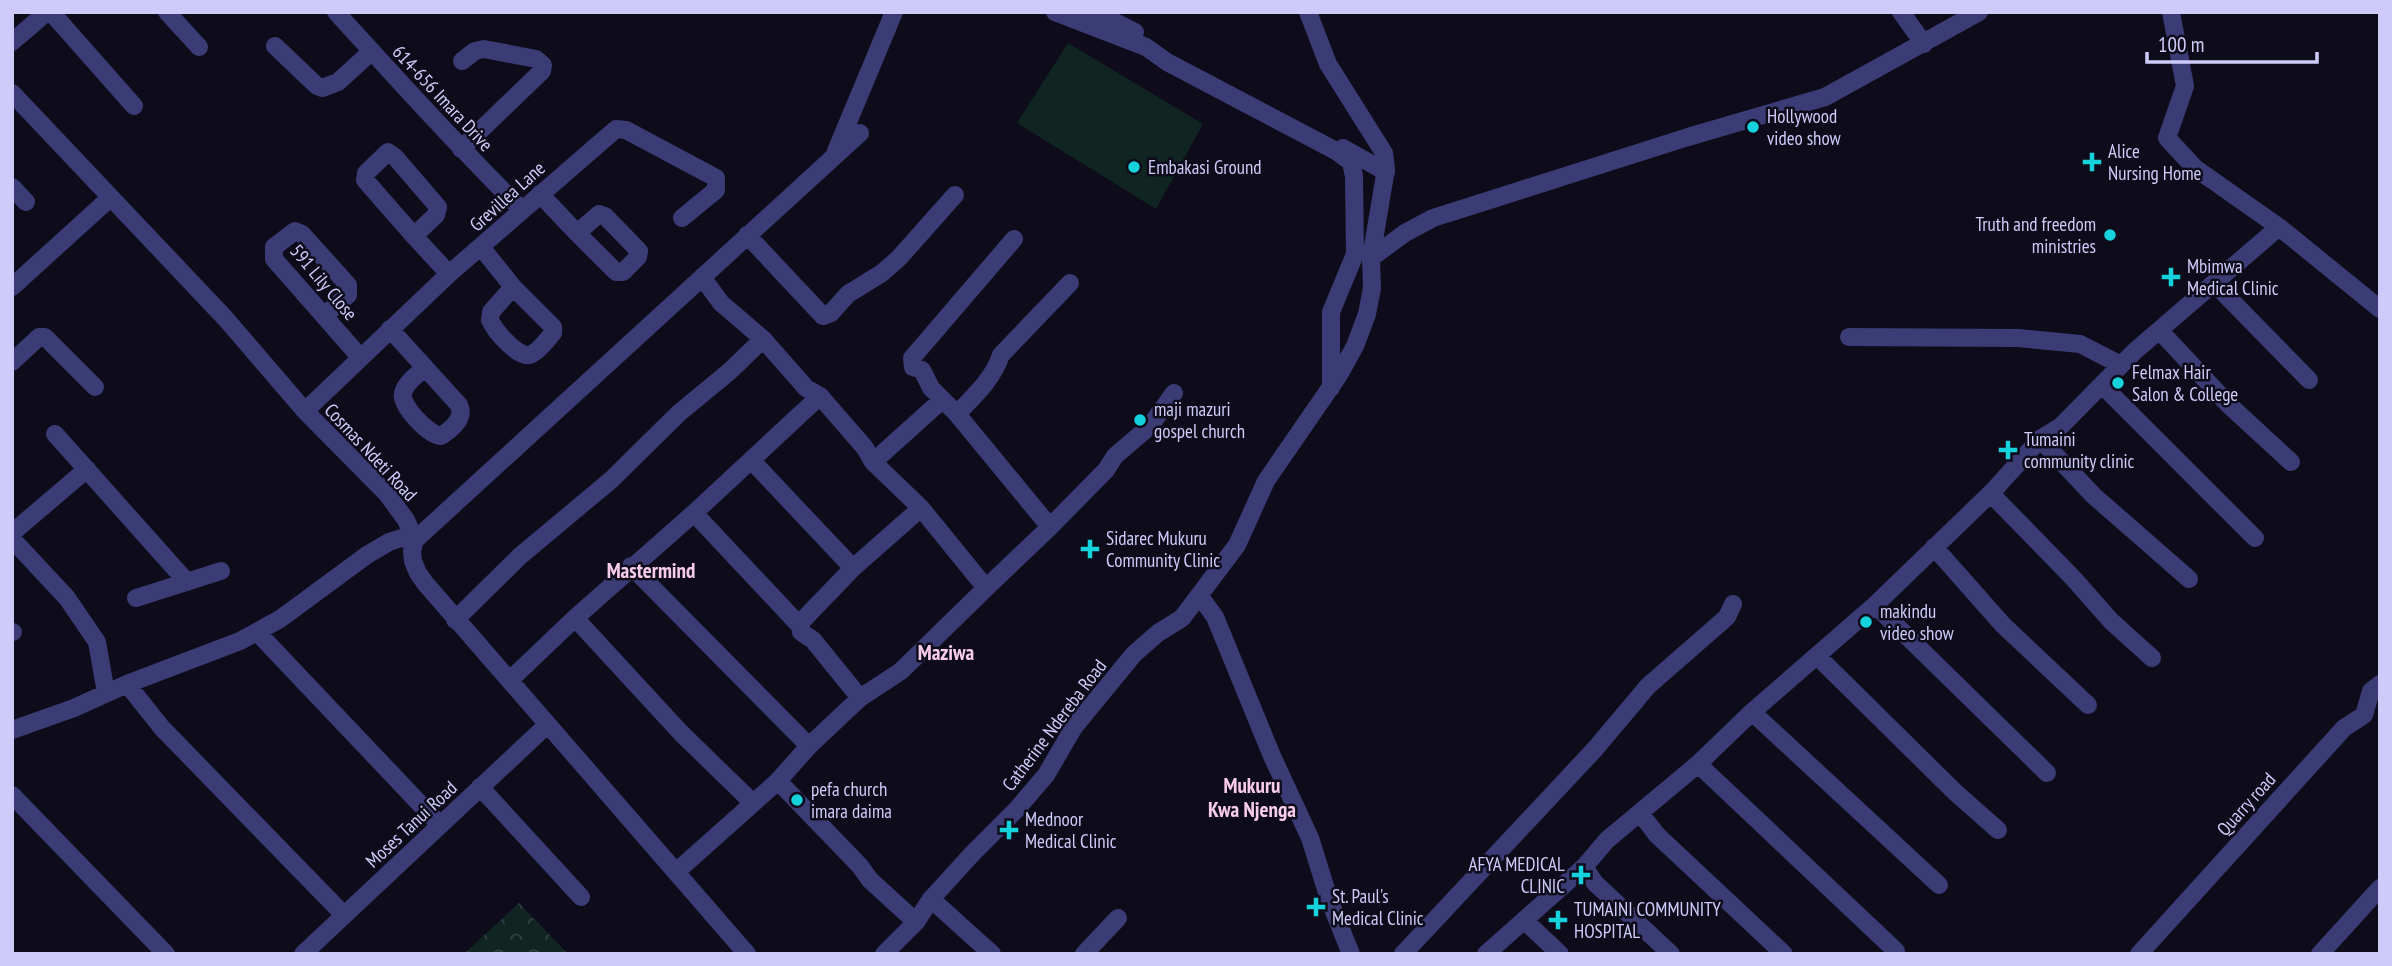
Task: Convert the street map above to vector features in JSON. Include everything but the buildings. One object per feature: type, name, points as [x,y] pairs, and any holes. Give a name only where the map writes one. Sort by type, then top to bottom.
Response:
[{"type":"street","points":[[12,41],[49,12],[134,106]]},
{"type":"street","points":[[167,12],[199,47]]},
{"type":"street","name":"614-656 Imara Drive","points":[[336,12],[461,149],[522,210]]},
{"type":"street","points":[[834,156],[894,12]]},
{"type":"street","points":[[1055,12],[1146,47],[1167,62],[1336,151],[1351,162],[1354,176],[1356,245],[1355,254],[1331,312],[1331,388]]},
{"type":"street","points":[[1095,12],[1386,172]]},
{"type":"street","points":[[1308,12],[1328,64],[1384,153],[1386,172]]},
{"type":"street","points":[[1901,12],[1924,44]]},
{"type":"street","points":[[1371,258],[1405,233],[1433,218],[1688,137],[1825,97],[1979,12]]},
{"type":"street","points":[[2171,12],[2185,86],[2167,138],[2195,168],[2279,227],[2380,309]]},
{"type":"street","points":[[275,46],[322,88],[338,82],[372,51]]},
{"type":"street","points":[[461,149],[542,68],[540,61],[536,59],[484,49],[466,59]]},
{"type":"street","name":"Cosmas Ndeti Road","points":[[12,93],[225,318],[305,411],[387,494],[415,540],[412,551],[418,573],[455,620],[747,954]]},
{"type":"street","name":"Grevillea Lane","points":[[305,411],[449,274],[612,131],[621,128],[716,178],[716,190],[682,218]]},
{"type":"street","points":[[12,730],[74,708],[257,632],[280,619],[389,542],[401,538],[415,540],[860,133]]},
{"type":"street","points":[[414,236],[436,215],[438,207],[395,157],[384,153],[366,173],[365,180],[414,236],[449,274]]},
{"type":"street","name":"Catherine Ndereba Road","points":[[884,954],[916,922],[931,899],[1038,783],[1074,727],[1135,654],[1158,633],[1182,618],[1237,545],[1266,481],[1331,388],[1355,346],[1367,314],[1372,288],[1371,258],[1386,172]]},
{"type":"street","points":[[12,187],[26,202]]},
{"type":"street","points":[[540,194],[577,233]]},
{"type":"street","points":[[747,235],[823,316],[831,313],[848,294],[899,258],[955,195]]},
{"type":"street","points":[[12,287],[110,198]]},
{"type":"street","points":[[1486,954],[1584,867],[1607,840],[1698,764],[1752,712],[1875,605],[1993,491],[2040,439],[2060,427],[2121,365],[2279,227]]},
{"type":"street","name":"591 Lily Close","points":[[324,316],[348,295],[348,285],[302,234],[295,231],[274,247],[274,260],[360,357]]},
{"type":"street","points":[[1014,239],[912,358],[913,367],[922,370],[930,388],[957,414],[1050,527]]},
{"type":"street","points":[[481,247],[513,286]]},
{"type":"street","points":[[702,276],[721,303],[763,339],[806,388],[820,396],[865,448],[873,462],[921,508],[986,589]]},
{"type":"street","points":[[957,414],[987,382],[1002,355],[1070,283]]},
{"type":"street","points":[[2215,284],[2309,380]]},
{"type":"street","points":[[390,329],[425,368]]},
{"type":"street","points":[[2160,331],[2229,405],[2291,462]]},
{"type":"street","points":[[12,362],[37,339],[45,337],[95,387]]},
{"type":"street","points":[[1849,337],[2018,338],[2080,344],[2121,365]]},
{"type":"street","points":[[455,620],[520,556],[611,480],[679,413],[730,371],[763,339]]},
{"type":"street","points":[[2102,385],[2255,538]]},
{"type":"street","points":[[676,872],[778,781],[809,746],[860,698],[901,671],[957,619],[1106,470],[1115,456],[1150,426],[1174,393]]},
{"type":"street","points":[[510,680],[631,566],[694,513],[820,396]]},
{"type":"street","points":[[873,462],[942,400]]},
{"type":"street","points":[[55,434],[187,582]]},
{"type":"street","points":[[2040,439],[2094,496],[2189,579]]},
{"type":"street","points":[[751,460],[853,568]]},
{"type":"street","points":[[12,533],[87,469]]},
{"type":"street","points":[[1993,491],[1996,499],[2111,621],[2152,658]]},
{"type":"street","points":[[860,698],[813,640],[801,632],[800,623],[853,568],[921,508]]},
{"type":"street","points":[[694,513],[801,627]]},
{"type":"street","points":[[12,539],[67,598],[97,642],[106,693]]},
{"type":"street","points":[[1934,547],[2003,625],[2088,705]]},
{"type":"street","points":[[631,566],[809,746]]},
{"type":"street","points":[[136,598],[222,570]]},
{"type":"street","points":[[1199,595],[1215,617],[1272,756],[1310,838],[1329,899],[1351,954]]},
{"type":"street","points":[[1403,954],[1595,749],[1648,686],[1727,617],[1733,604]]},
{"type":"street","points":[[1875,605],[2047,773]]},
{"type":"street","points":[[575,618],[681,733],[753,803]]},
{"type":"street","points":[[257,632],[440,825]]},
{"type":"street","points":[[1817,656],[1998,831]]},
{"type":"street","points":[[127,684],[162,728],[344,915]]},
{"type":"street","name":"Quarry road","points":[[2139,954],[2344,728],[2364,715],[2377,691]]},
{"type":"street","points":[[1752,712],[1939,885]]},
{"type":"street","name":"Moses Tanui Road","points":[[303,954],[547,725]]},
{"type":"street","points":[[1698,764],[1896,951]]},
{"type":"street","points":[[778,781],[860,866],[870,880],[916,922]]},
{"type":"street","points":[[480,788],[581,897]]},
{"type":"street","points":[[12,795],[166,954]]},
{"type":"street","points":[[1640,813],[1657,835],[1784,954]]},
{"type":"street","points":[[1584,867],[1595,883],[1671,954]]},
{"type":"street","points":[[2320,954],[2380,888]]},
{"type":"street","points":[[931,899],[992,954]]},
{"type":"street","points":[[1084,954],[1118,918]]},
{"type":"street","points":[[1524,920],[1560,954]]},
{"type":"green space","name":"Embakasi Ground","points":[[1068,43],[1203,124],[1156,209],[1017,123]]},
{"type":"green space","points":[[519,903],[568,954],[464,954]]},
{"type":"place","name":"Hollywood video show","points":[[1753,127]]},
{"type":"place","name":"Alice Nursing Home","points":[[2092,162]]},
{"type":"place","name":"Embakasi Ground","points":[[1134,167]]},
{"type":"place","name":"Truth and freedom ministries","points":[[2110,235]]},
{"type":"place","name":"Mbimwa Medical Clinic","points":[[2171,277]]},
{"type":"place","name":"Felmax Hair Salon & College","points":[[2118,383]]},
{"type":"place","name":"maji mazuri gospel church","points":[[1140,420]]},
{"type":"place","name":"Tumaini community clinic","points":[[2008,450]]},
{"type":"place","name":"Sidarec Mukuru Community Clinic","points":[[1090,549]]},
{"type":"place","name":"makindu video show","points":[[1866,622]]},
{"type":"place","name":"pefa church imara daima","points":[[797,800]]},
{"type":"place","name":"Mednoor Medical Clinic","points":[[1009,830]]},
{"type":"place","name":"AFYA MEDICAL CLINIC","points":[[1581,875]]},
{"type":"place","name":"St. Paul's Medical Clinic","points":[[1316,907]]},
{"type":"place","name":"TUMAINI COMMUNITY HOSPITAL","points":[[1558,920]]},
{"type":"district","name":"Mastermind","points":[[651,571]]},
{"type":"district","name":"Maziwa","points":[[946,653]]},
{"type":"district","name":"Mukuru Kwa Njenga","points":[[1252,798]]}]
